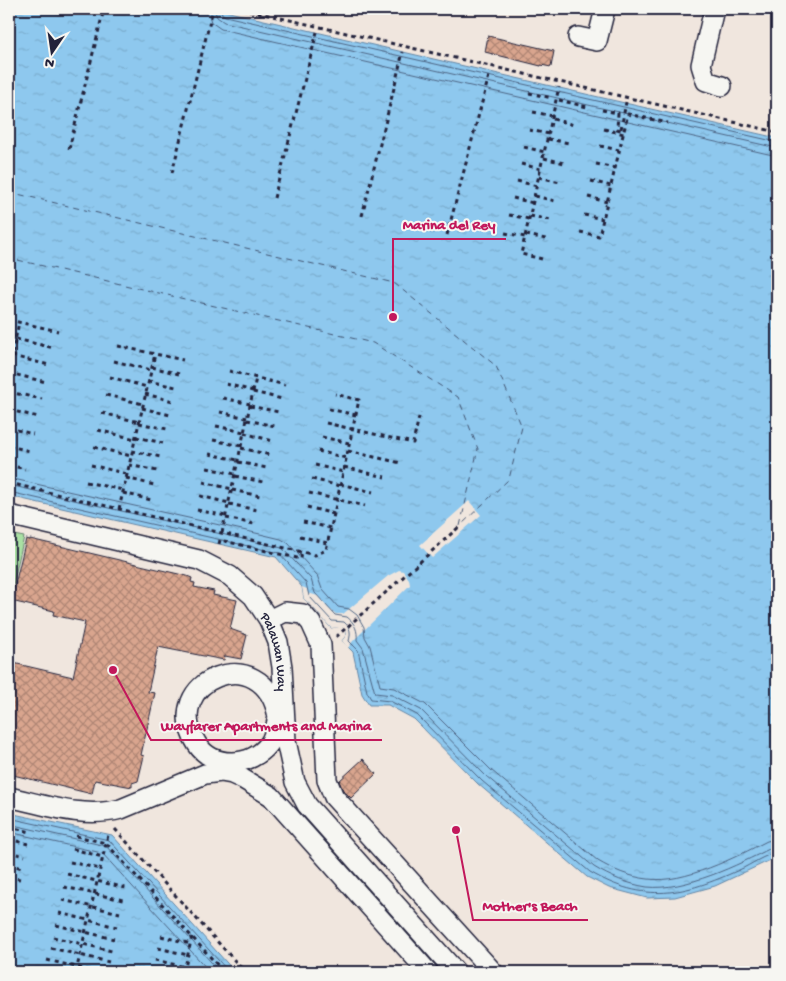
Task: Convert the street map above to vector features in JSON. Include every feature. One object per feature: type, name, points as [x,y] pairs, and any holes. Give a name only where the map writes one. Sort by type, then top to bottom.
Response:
[{"type":"street","points":[[578,37],[597,41],[605,9]]},
{"type":"street","points":[[714,9],[700,65],[706,80],[722,86]]},
{"type":"street","name":"Palawan Way","points":[[9,515],[199,560],[230,576],[253,596],[269,620],[278,642],[282,667],[281,710],[286,741],[293,776],[307,805],[456,972]]},
{"type":"street","points":[[269,620],[285,612],[303,614],[311,623],[321,645],[327,780],[334,797],[492,972]]},
{"type":"street","points":[[230,673],[245,674],[258,681],[269,691],[281,710],[270,744],[261,753],[250,760],[226,762],[211,757],[199,748],[191,735],[188,722],[189,707],[194,694],[204,683],[216,676],[230,673]]},
{"type":"street","points":[[9,796],[76,812],[109,813],[205,774],[226,762]]},
{"type":"street","points":[[205,774],[221,772],[232,774],[271,796],[428,972]]},
{"type":"path","points":[[69,150],[104,9]]},
{"type":"path","points":[[172,173],[214,9]]},
{"type":"path","points":[[242,9],[777,132]]},
{"type":"path","points":[[274,198],[317,32]]},
{"type":"path","points":[[362,216],[403,52]]},
{"type":"path","points":[[447,234],[490,72]]},
{"type":"path","points":[[542,259],[521,254],[559,87]]},
{"type":"path","points":[[529,93],[552,98]]},
{"type":"path","points":[[559,100],[587,107]]},
{"type":"path","points":[[580,232],[599,236],[620,150],[626,102]]},
{"type":"path","points":[[602,110],[618,113],[617,129],[623,131]]},
{"type":"path","points":[[533,112],[574,125]]},
{"type":"path","points":[[623,131],[628,114],[668,122]]},
{"type":"path","points":[[604,129],[623,131]]},
{"type":"path","points":[[528,130],[569,143]]},
{"type":"path","points":[[600,146],[620,150]]},
{"type":"path","points":[[524,147],[545,152]]},
{"type":"path","points":[[544,158],[564,162]]},
{"type":"path","points":[[521,164],[541,169]]},
{"type":"path","points":[[596,164],[616,168]]},
{"type":"path","points":[[539,177],[560,182]]},
{"type":"path","points":[[517,181],[537,186]]},
{"type":"path","points":[[591,181],[611,186]]},
{"type":"path","points":[[535,196],[556,201]]},
{"type":"path","points":[[588,197],[607,202]]},
{"type":"path","points":[[513,198],[533,203]]},
{"type":"path","points":[[509,215],[551,220]]},
{"type":"path","points":[[584,215],[603,219]]},
{"type":"path","points":[[505,233],[546,239]]},
{"type":"path","points":[[9,320],[58,332]]},
{"type":"path","points":[[9,369],[20,322]]},
{"type":"path","points":[[9,340],[54,348]]},
{"type":"path","points":[[118,346],[183,360]]},
{"type":"path","points":[[119,509],[155,354]]},
{"type":"path","points":[[11,357],[49,365]]},
{"type":"path","points":[[114,361],[179,374]]},
{"type":"path","points":[[229,371],[285,385]]},
{"type":"path","points":[[9,373],[46,382]]},
{"type":"path","points":[[110,377],[147,387]]},
{"type":"path","points":[[222,533],[256,378]]},
{"type":"path","points":[[148,381],[176,387]]},
{"type":"path","points":[[226,384],[282,399]]},
{"type":"path","points":[[9,392],[42,399]]},
{"type":"path","points":[[145,394],[173,401]]},
{"type":"path","points":[[9,483],[315,555],[326,550],[359,400],[334,394]]},
{"type":"path","points":[[106,395],[170,415]]},
{"type":"path","points":[[223,398],[279,412]]},
{"type":"path","points":[[329,408],[356,415]]},
{"type":"path","points":[[9,410],[38,416]]},
{"type":"path","points":[[220,412],[276,426]]},
{"type":"path","points":[[326,423],[413,443],[420,413]]},
{"type":"path","points":[[102,414],[167,429]]},
{"type":"path","points":[[216,426],[273,441]]},
{"type":"path","points":[[9,428],[33,434]]},
{"type":"path","points":[[98,430],[163,443]]},
{"type":"path","points":[[322,437],[350,443]]},
{"type":"path","points":[[213,440],[270,454]]},
{"type":"path","points":[[9,446],[30,451]]},
{"type":"path","points":[[94,447],[131,456]]},
{"type":"path","points":[[132,451],[161,457]]},
{"type":"path","points":[[318,451],[346,458]]},
{"type":"path","points":[[348,451],[401,463]]},
{"type":"path","points":[[210,454],[267,468]]},
{"type":"path","points":[[9,465],[25,469]]},
{"type":"path","points":[[91,465],[127,474]]},
{"type":"path","points":[[129,465],[157,472]]},
{"type":"path","points":[[315,465],[385,477]]},
{"type":"path","points":[[207,468],[263,482]]},
{"type":"path","points":[[126,478],[154,485]]},
{"type":"path","points":[[312,480],[373,492]]},
{"type":"path","points":[[86,482],[151,500]]},
{"type":"path","points":[[203,482],[260,496]]},
{"type":"path","points":[[309,493],[365,506]]},
{"type":"path","points":[[200,496],[257,510]]},
{"type":"path","points":[[307,507],[334,514]]},
{"type":"path","points":[[197,510],[254,524]]},
{"type":"path","points":[[303,522],[330,528]]},
{"type":"path","points":[[321,645],[335,637],[460,526]]},
{"type":"path","points":[[300,536],[327,543]]},
{"type":"path","points":[[219,544],[220,540],[301,559],[302,552]]},
{"type":"path","points":[[109,813],[113,827],[245,972]]},
{"type":"path","points":[[9,827],[31,832]]},
{"type":"path","points":[[76,972],[108,835]]},
{"type":"path","points":[[76,836],[106,843],[224,972]]},
{"type":"path","points":[[9,839],[28,844]]},
{"type":"path","points":[[73,849],[103,856]]},
{"type":"path","points":[[9,852],[25,856]]},
{"type":"path","points":[[70,862],[100,869]]},
{"type":"path","points":[[9,864],[22,868]]},
{"type":"path","points":[[67,874],[126,888]]},
{"type":"path","points":[[9,877],[20,879]]},
{"type":"path","points":[[64,887],[123,900]]},
{"type":"path","points":[[9,890],[17,892]]},
{"type":"path","points":[[62,900],[120,913]]},
{"type":"path","points":[[9,902],[14,903]]},
{"type":"path","points":[[59,913],[117,927]]},
{"type":"path","points":[[56,925],[114,939]]},
{"type":"path","points":[[161,936],[190,944]]},
{"type":"path","points":[[184,972],[192,936]]},
{"type":"path","points":[[53,937],[112,951]]},
{"type":"path","points":[[50,948],[109,962]]},
{"type":"path","points":[[158,948],[188,955]]},
{"type":"path","points":[[47,960],[97,972]]},
{"type":"path","points":[[155,960],[185,967]]},
{"type":"green space","points":[[9,534],[24,537],[9,601]]},
{"type":"water","points":[[9,9],[216,9],[777,138],[777,857],[715,886],[675,897],[647,898],[609,888],[587,877],[478,784],[414,719],[388,705],[369,705],[362,694],[353,652],[342,641],[347,634],[342,626],[331,628],[304,599],[302,587],[276,557],[9,496]]},
{"type":"water","points":[[9,813],[112,835],[235,972],[9,972]]},
{"type":"pier","points":[[469,501],[481,515],[432,558],[420,545]]},
{"type":"pier","points":[[399,570],[403,571],[409,579],[410,585],[348,648],[342,641],[347,634],[342,627],[331,628],[304,599],[302,587],[307,589],[308,593],[318,596],[336,614],[343,614],[388,576]]},
{"type":"building","points":[[488,36],[554,51],[551,67],[485,52]]},
{"type":"building","points":[[26,539],[187,576],[192,578],[191,582],[195,583],[194,587],[214,591],[213,595],[237,600],[230,629],[247,635],[241,659],[225,656],[224,660],[158,647],[148,692],[155,693],[141,755],[144,756],[138,781],[132,783],[132,787],[95,780],[92,794],[9,774],[9,662],[73,677],[85,622],[53,615],[54,611],[11,601]]},
{"type":"building","points":[[363,759],[376,774],[351,798],[343,790],[339,781]]},
{"type":"ferry route","points":[[9,192],[394,283],[496,366],[522,427],[509,479],[460,526],[478,449],[458,397],[373,343],[9,258]]},
{"type":"place","name":"Marina del Rey","points":[[393,317]]},
{"type":"place","name":"Wayfarer Apartments and Marina","points":[[113,670]]},
{"type":"place","name":"Mother's Beach","points":[[456,830]]}]
